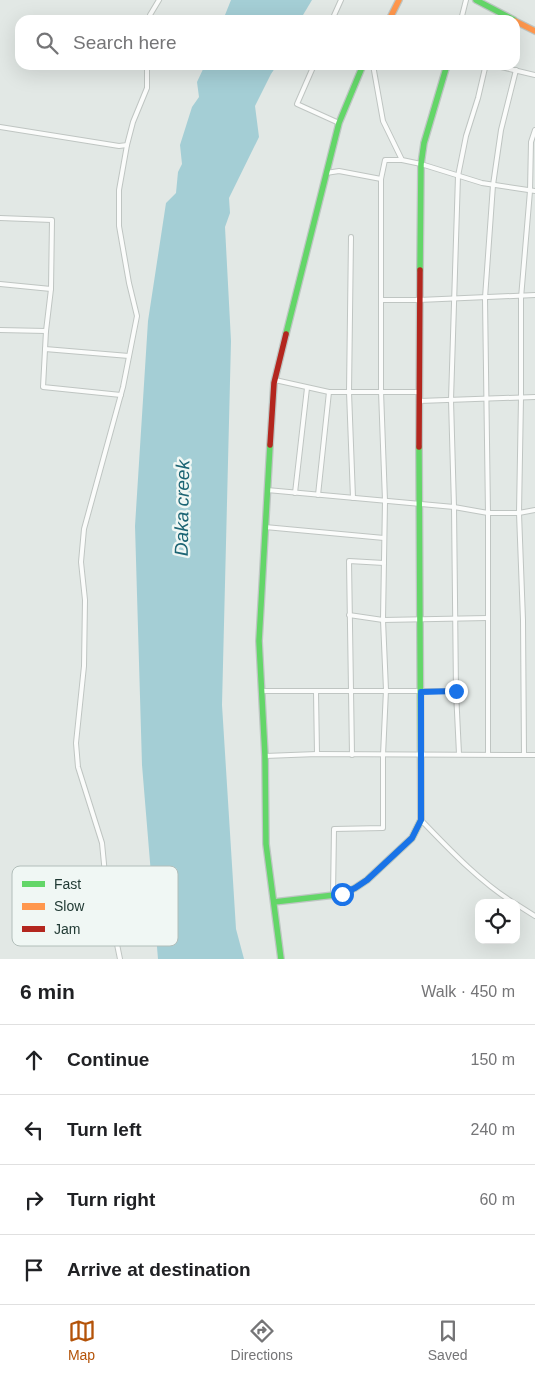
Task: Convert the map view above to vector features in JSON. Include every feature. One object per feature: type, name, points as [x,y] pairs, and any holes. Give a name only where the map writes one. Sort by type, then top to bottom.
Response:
[{"type":"street","points":[[150,15],[158,0]]},
{"type":"street","points":[[334,15],[341,0]]},
{"type":"street","points":[[392,15],[400,0]]},
{"type":"street","points":[[462,15],[466,0]]},
{"type":"street","points":[[476,0],[504,15]]},
{"type":"street","points":[[520,23],[535,31]]},
{"type":"street","points":[[104,866],[102,843],[78,767],[76,743],[84,666],[85,600],[81,562],[84,529],[121,395],[137,316],[118,226],[119,190],[133,122],[147,88],[147,70]]},
{"type":"street","points":[[312,70],[297,104],[339,123]]},
{"type":"street","points":[[281,959],[266,844],[265,756],[259,641],[264,527],[275,380],[339,123],[361,70]]},
{"type":"street","points":[[374,70],[382,121],[402,160]]},
{"type":"street","points":[[274,902],[342,894],[355,888],[367,880],[412,838],[421,820],[418,392],[420,164],[424,143],[446,70]]},
{"type":"street","points":[[459,754],[456,691],[451,400],[458,176],[466,136],[485,70]]},
{"type":"street","points":[[488,754],[488,513],[485,298],[493,185],[501,130],[516,70],[535,75]]},
{"type":"street","points":[[0,127],[118,146],[127,145]]},
{"type":"street","points":[[524,755],[523,620],[519,513],[521,295],[530,191],[531,142],[535,130]]},
{"type":"street","points":[[334,895],[334,829],[383,828],[383,755],[386,690],[383,620],[385,501],[381,391],[381,179],[385,160],[402,160],[482,183],[535,191]]},
{"type":"street","points":[[326,173],[339,172],[381,179]]},
{"type":"street","points":[[0,218],[52,220],[51,289],[46,331],[43,387],[121,395]]},
{"type":"street","points":[[352,237],[349,392],[353,498]]},
{"type":"street","points":[[0,284],[51,289]]},
{"type":"street","points":[[382,300],[535,295]]},
{"type":"street","points":[[0,330],[46,331]]},
{"type":"street","points":[[45,349],[129,356]]},
{"type":"street","points":[[275,380],[329,392],[418,392]]},
{"type":"street","points":[[295,493],[307,388]]},
{"type":"street","points":[[318,495],[329,392]]},
{"type":"street","points":[[419,401],[535,397]]},
{"type":"street","points":[[267,490],[420,504],[488,513],[519,513],[535,510]]},
{"type":"street","points":[[264,527],[384,538]]},
{"type":"street","points":[[352,755],[348,561],[384,563]]},
{"type":"street","points":[[349,615],[383,620],[488,618]]},
{"type":"street","points":[[261,691],[456,691]]},
{"type":"street","points":[[316,692],[317,754]]},
{"type":"street","points":[[265,756],[317,754],[535,755]]},
{"type":"street","points":[[421,820],[459,858],[492,888],[508,899]]},
{"type":"street","points":[[520,907],[535,916]]},
{"type":"street","points":[[117,946],[120,959]]},
{"type":"water","points":[[231,0],[312,0],[303,15],[225,15]]},
{"type":"water","name":"Daka creek","points":[[203,70],[274,70],[255,106],[259,137],[229,198],[230,213],[225,227],[231,341],[222,705],[236,929],[244,959],[158,959],[157,946],[178,946],[178,866],[150,866],[142,765],[135,526],[148,321],[166,203],[176,193],[178,172],[182,164],[180,145],[192,107],[199,97],[197,82]]},
{"type":"traffic: fast","points":[[476,0],[504,15]]},
{"type":"traffic: fast","points":[[286,334],[339,123],[361,70]]},
{"type":"traffic: fast","points":[[420,270],[421,164],[424,143],[446,70]]},
{"type":"traffic: fast","points":[[270,445],[259,641],[265,756],[266,844],[281,959]]},
{"type":"traffic: fast","points":[[274,902],[343,894],[355,888],[367,880],[412,838],[421,820],[419,447]]},
{"type":"traffic: slow","points":[[392,15],[399,0]]},
{"type":"traffic: slow","points":[[520,24],[535,31]]},
{"type":"traffic: jam","points":[[419,447],[420,270]]},
{"type":"traffic: jam","points":[[270,445],[274,383],[286,334]]},
{"type":"route","points":[[342,894],[367,880],[412,838],[421,820],[421,692],[456,691]]}]
